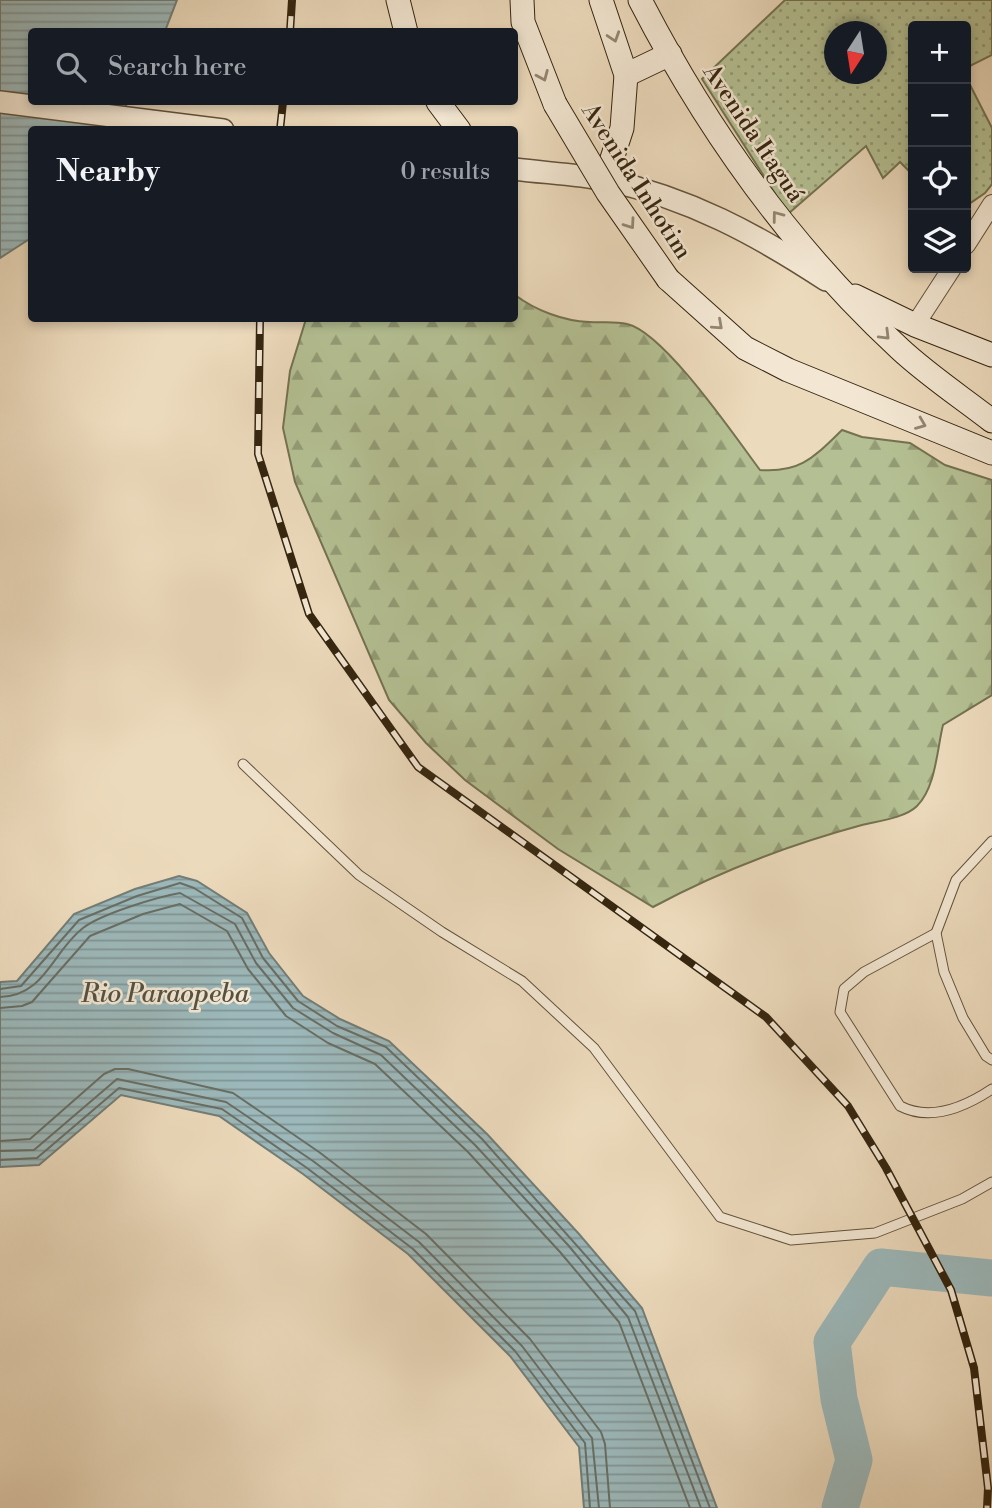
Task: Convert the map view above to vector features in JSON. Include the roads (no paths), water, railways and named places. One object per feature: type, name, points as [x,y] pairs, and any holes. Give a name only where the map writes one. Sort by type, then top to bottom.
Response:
[{"type":"main road","points":[[398,0],[405,28]]},
{"type":"main road","name":"Avenida Inhotim","points":[[522,0],[523,22],[555,104],[608,193],[668,279],[745,348],[788,370],[992,453]]},
{"type":"main road","points":[[601,0],[626,75],[622,128],[605,180]]},
{"type":"main road","name":"Avenida Itaguá","points":[[640,0],[737,164],[790,234],[837,287],[901,351],[992,421]]},
{"type":"main road","points":[[626,75],[670,54]]},
{"type":"main road","points":[[440,105],[456,126]]},
{"type":"main road","points":[[837,287],[915,325],[992,355]]},
{"type":"street","points":[[0,102],[191,126]]},
{"type":"street","points":[[518,169],[605,180],[670,198],[763,238],[837,287]]},
{"type":"street","points":[[971,237],[992,204]]},
{"type":"street","points":[[915,325],[948,273]]},
{"type":"lane","points":[[243,764],[359,874],[442,932],[522,981],[594,1048],[720,1217],[791,1240],[874,1233],[962,1199],[992,1182]]},
{"type":"lane","points":[[992,841],[956,880],[936,933],[944,972],[963,1018],[986,1056],[992,1060]]},
{"type":"lane","points":[[936,933],[864,972],[844,989],[840,1012],[900,1106],[912,1112],[946,1112],[992,1089]]},
{"type":"water","points":[[0,0],[177,0],[166,28],[28,28],[28,105],[126,105],[115,126],[28,126],[28,240],[0,258]]},
{"type":"water","name":"Rio Paraopeba","points":[[179,876],[197,881],[247,913],[269,953],[303,996],[340,1019],[389,1041],[487,1134],[579,1234],[642,1308],[717,1508],[584,1508],[579,1447],[510,1356],[408,1254],[303,1174],[219,1116],[121,1095],[39,1165],[0,1167],[0,982],[17,981],[74,914],[135,889]]},
{"type":"waterway","points":[[840,1508],[854,1460],[839,1399],[832,1342],[881,1267],[992,1278]]},
{"type":"railway","points":[[290,28],[292,0]]},
{"type":"railway","points":[[280,126],[283,105]]},
{"type":"railway","points":[[260,322],[258,454],[309,614],[418,767],[766,1017],[848,1106],[886,1168],[951,1290],[974,1368],[988,1488],[987,1508]]}]
